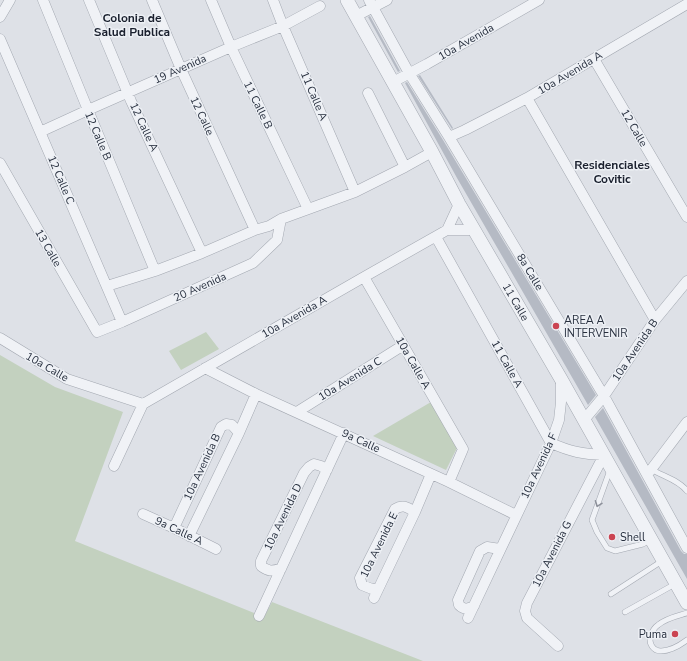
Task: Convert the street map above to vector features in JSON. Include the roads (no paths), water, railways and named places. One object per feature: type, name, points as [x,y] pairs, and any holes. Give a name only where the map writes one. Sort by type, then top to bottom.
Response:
[{"type":"street","points":[[0,17],[10,0]]},
{"type":"street","name":"12 Calle B","points":[[43,0],[154,271]]},
{"type":"street","name":"12 Calle A","points":[[89,0],[128,92],[202,252]]},
{"type":"street","name":"12 Calle","points":[[152,0],[181,69],[255,230]]},
{"type":"street","name":"11 Calle B","points":[[211,0],[230,47],[308,209]]},
{"type":"street","name":"11 Calle A","points":[[273,0],[355,192]]},
{"type":"street","name":"11 Calle","points":[[347,0],[432,152],[459,204],[612,467],[687,603]]},
{"type":"street","points":[[356,16],[371,4],[387,0]]},
{"type":"street","name":"10a Avenida","points":[[393,82],[539,0]]},
{"type":"street","name":"8a Calle","points":[[371,4],[410,73],[649,472],[687,548]]},
{"type":"street","name":"10a Avenida A","points":[[449,137],[527,98],[687,4]]},
{"type":"street","name":"19 Avenida","points":[[40,132],[230,47],[283,26],[320,6]]},
{"type":"street","name":"12 Calle C","points":[[0,39],[122,322]]},
{"type":"street","name":"12 Calle","points":[[594,59],[687,217]]},
{"type":"street","points":[[368,93],[405,167]]},
{"type":"street","points":[[527,98],[654,320]]},
{"type":"street","points":[[107,286],[154,271],[268,226],[281,219],[355,192],[432,152]]},
{"type":"street","name":"13 Calle","points":[[0,163],[97,332]]},
{"type":"street","points":[[459,204],[447,230],[474,230]]},
{"type":"street","name":"20 Avenida","points":[[97,332],[254,263],[277,240],[281,219]]},
{"type":"street","name":"10a Avenida A","points":[[143,404],[447,230]]},
{"type":"street","name":"11 Calle A","points":[[436,237],[551,443]]},
{"type":"street","name":"10a Calle A","points":[[364,277],[402,346],[463,449],[449,482]]},
{"type":"street","name":"10a Avenida B","points":[[584,420],[604,396],[654,320],[687,281]]},
{"type":"street","name":"10a Calle","points":[[0,338],[67,379],[143,404]]},
{"type":"street","name":"10a Avenida C","points":[[297,412],[402,346]]},
{"type":"street","name":"9a Calle","points":[[205,368],[256,394],[344,433],[516,515]]},
{"type":"street","name":"10a Avenida F","points":[[468,618],[551,443],[559,420],[561,379]]},
{"type":"street","name":"10a Avenida B","points":[[189,536],[239,434],[256,394]]},
{"type":"street","points":[[114,466],[143,404]]},
{"type":"street","points":[[649,472],[687,422]]},
{"type":"street","name":"10a Avenida B","points":[[174,528],[221,427],[226,424],[232,425],[239,434]]},
{"type":"street","name":"10a Avenida D","points":[[259,616],[344,433]]},
{"type":"street","points":[[551,443],[564,449],[583,454],[604,455]]},
{"type":"street","name":"10a Avenida G","points":[[558,646],[527,618],[525,612],[527,603],[604,455]]},
{"type":"street","name":"10a Avenida D","points":[[281,569],[270,571],[265,570],[261,566],[261,561],[304,473],[314,464],[327,470]]},
{"type":"street","name":"10a Avenida E","points":[[415,512],[406,506],[399,506],[395,509],[360,578],[362,585],[376,593],[415,512],[432,474]]},
{"type":"street","name":"9a Calle A","points":[[142,514],[216,549]]},
{"type":"street","points":[[474,606],[468,609],[463,609],[458,606],[458,600],[480,551],[487,548],[500,549]]},
{"type":"lane","points":[[612,467],[592,520],[597,532],[607,548],[615,551],[643,544],[651,539]]},
{"type":"lane","points":[[649,472],[678,483],[687,491]]},
{"type":"lane","points":[[611,594],[663,560]]},
{"type":"lane","points":[[625,612],[676,584]]},
{"type":"lane","points":[[687,613],[669,618],[658,625],[651,635],[650,641],[656,650],[662,651],[677,647],[687,640]]},
{"type":"place","name":"AREA A INTERVENIR","points":[[556,326]]},
{"type":"place","name":"Shell","points":[[612,537]]},
{"type":"place","name":"Puma","points":[[675,634]]},
{"type":"district","name":"Colonia de Salud Publica","points":[[132,25]]},
{"type":"district","name":"Residenciales Covitic","points":[[612,172]]}]
